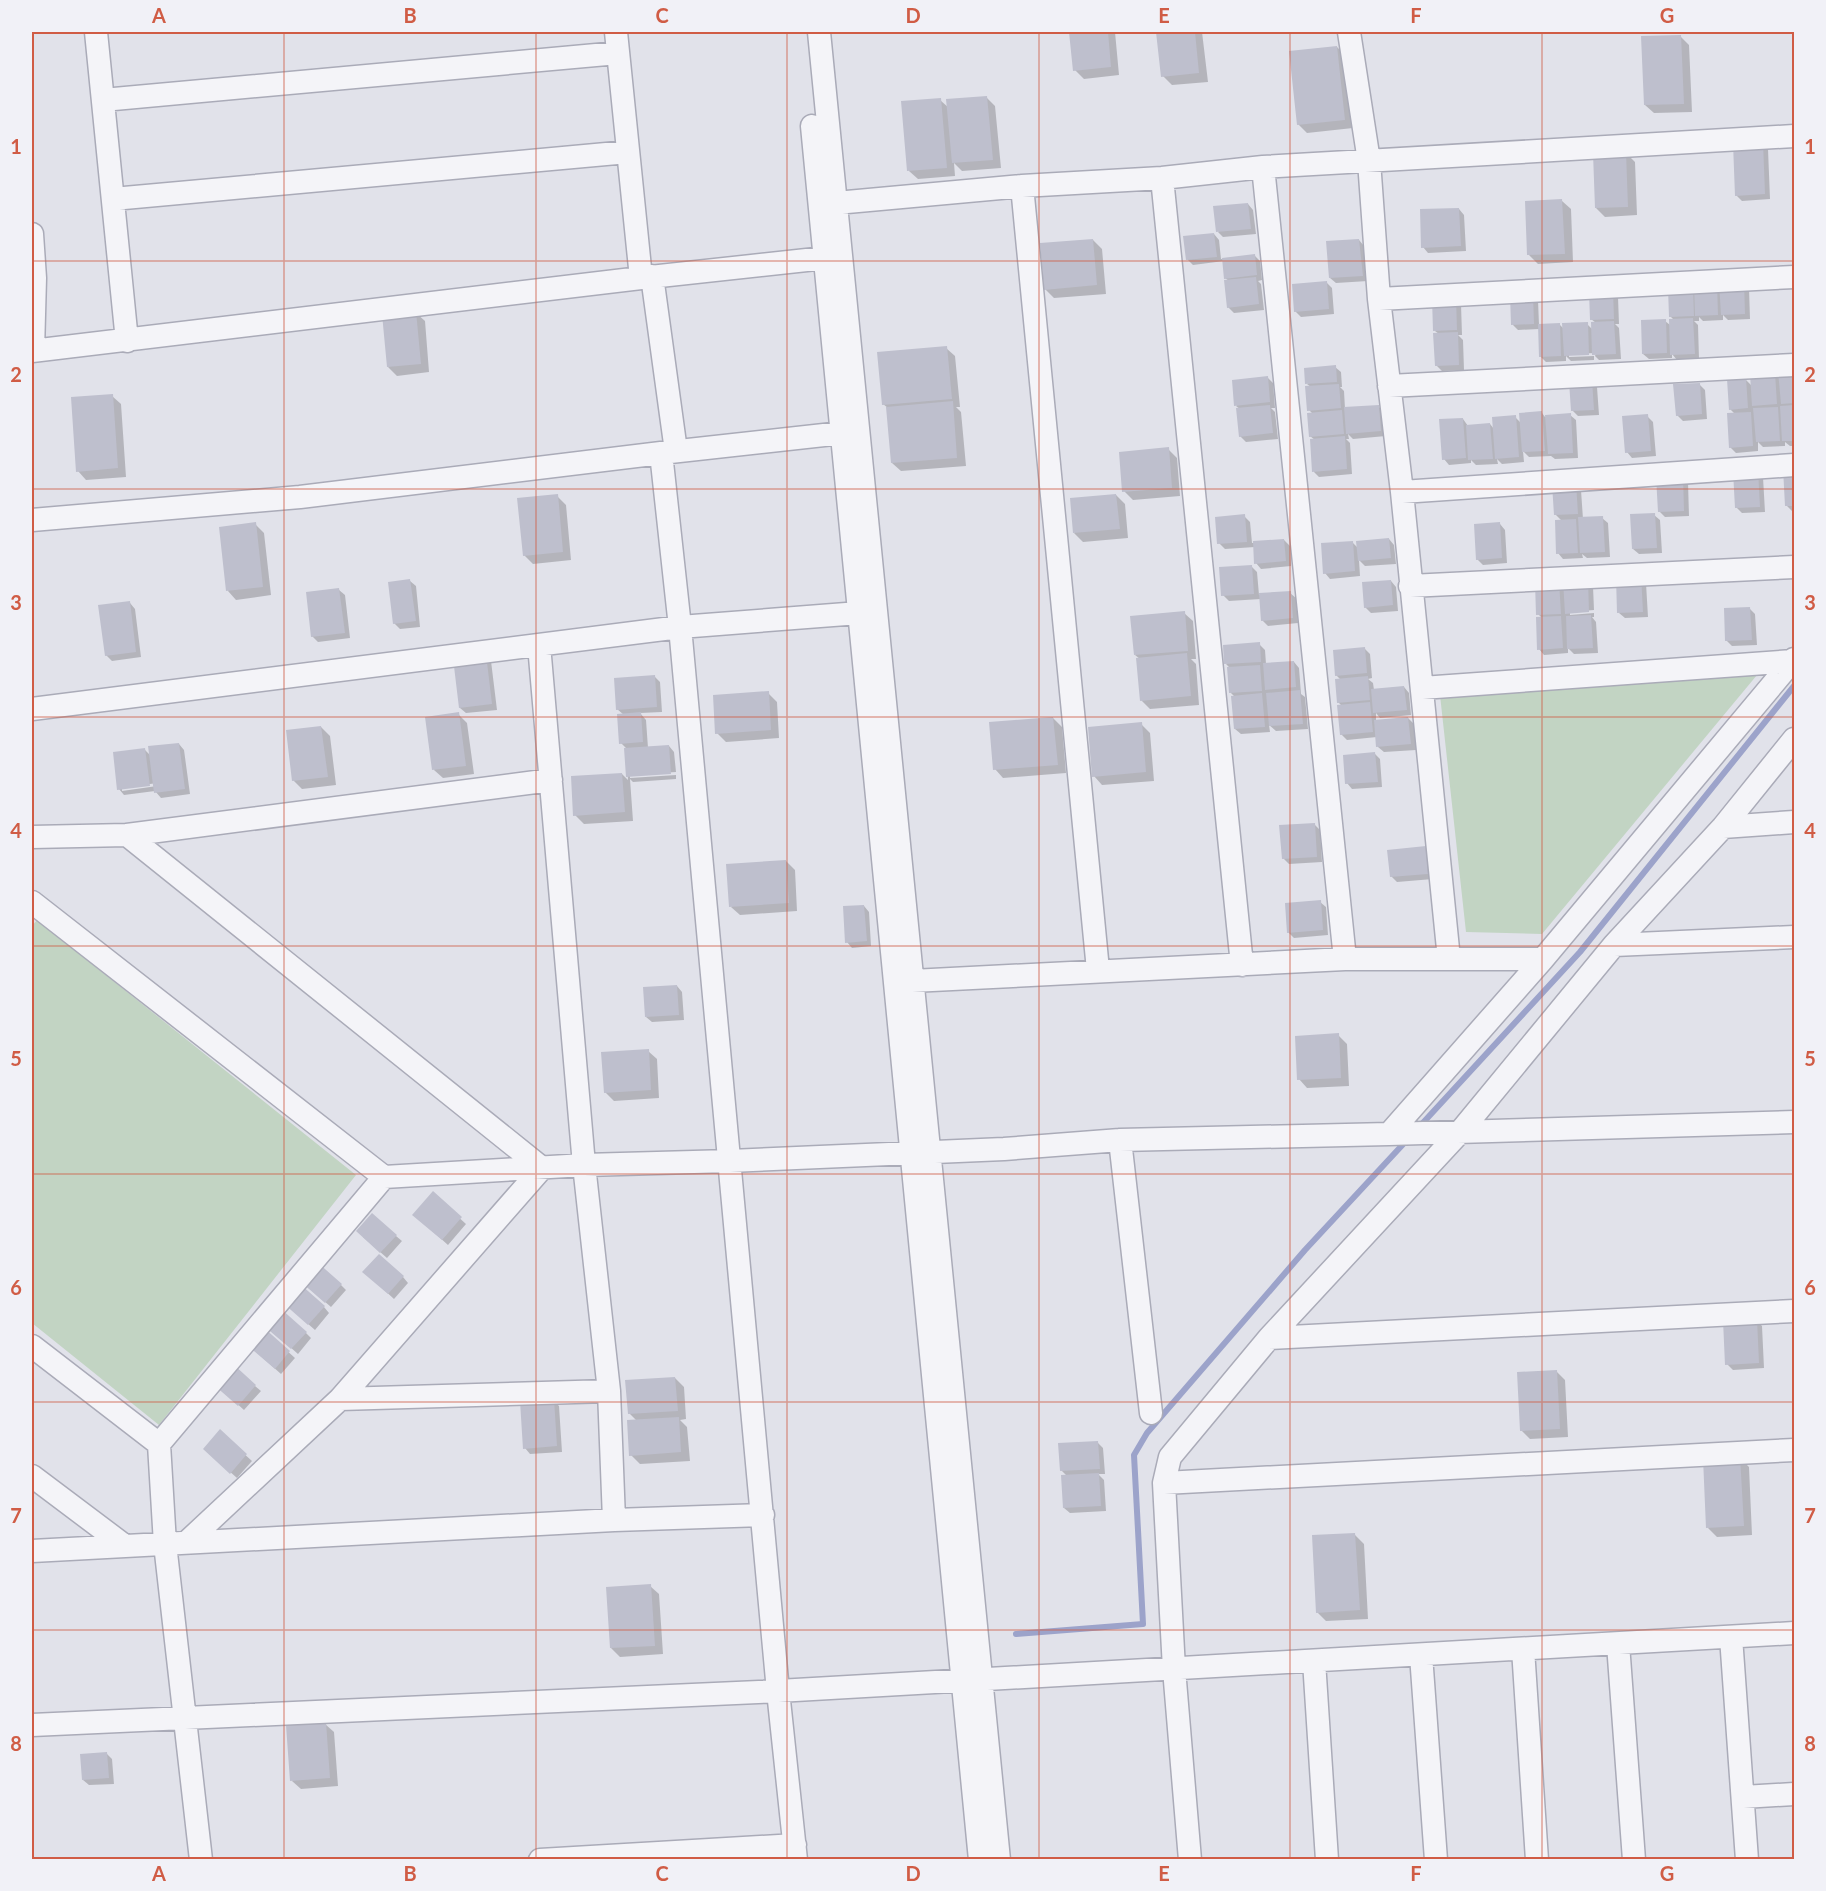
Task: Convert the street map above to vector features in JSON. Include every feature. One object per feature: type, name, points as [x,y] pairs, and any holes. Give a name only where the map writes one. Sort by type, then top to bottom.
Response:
[{"type":"street","points":[[96,32],[127,341]]},
{"type":"street","points":[[803,32],[859,613],[920,1152],[972,1681],[999,1860]]},
{"type":"street","points":[[819,32],[912,981],[920,1152]]},
{"type":"street","points":[[1349,32],[1369,161],[1379,299],[1449,959]]},
{"type":"street","points":[[103,100],[617,42],[628,152],[669,452],[680,627],[778,1691],[796,1852],[540,1860]]},
{"type":"street","points":[[836,203],[1022,186],[1162,178],[1263,167],[1794,136]]},
{"type":"street","points":[[113,199],[628,152]]},
{"type":"street","points":[[1263,167],[1345,959]]},
{"type":"street","points":[[1162,178],[1242,965]]},
{"type":"street","points":[[1022,186],[1098,970]]},
{"type":"street","points":[[32,234],[34,278],[32,351],[646,277],[825,258]]},
{"type":"street","points":[[1379,299],[1794,276]]},
{"type":"street","points":[[1389,386],[1794,364]]},
{"type":"street","points":[[32,520],[300,497],[842,433]]},
{"type":"street","points":[[1401,492],[1794,465]]},
{"type":"street","points":[[1410,586],[1794,567]]},
{"type":"street","points":[[32,709],[680,627],[859,613]]},
{"type":"street","points":[[539,645],[584,1165],[609,1391],[614,1520]]},
{"type":"street","points":[[1422,688],[1794,660]]},
{"type":"street","points":[[1389,1134],[1543,959],[1794,660]]},
{"type":"street","points":[[1190,1860],[1174,1669],[1164,1483],[1170,1456],[1269,1338],[1460,1132],[1614,945],[1723,827],[1794,739]]},
{"type":"street","points":[[32,837],[127,835],[551,780]]},
{"type":"street","points":[[1723,827],[1794,822]]},
{"type":"street","points":[[127,835],[542,1168]]},
{"type":"street","points":[[32,902],[384,1177],[584,1165],[1004,1149],[1120,1140],[1794,1122]]},
{"type":"street","points":[[1614,945],[1794,937]]},
{"type":"street","points":[[912,981],[1345,959],[1543,959]]},
{"type":"street","points":[[1120,1140],[1151,1413]]},
{"type":"street","points":[[176,1543],[340,1399],[542,1168]]},
{"type":"street","points":[[159,1444],[384,1177]]},
{"type":"street","points":[[1269,1338],[1794,1311]]},
{"type":"street","points":[[32,1346],[159,1444],[176,1543],[185,1717],[201,1860]]},
{"type":"street","points":[[340,1399],[609,1391]]},
{"type":"street","points":[[1164,1483],[1794,1450]]},
{"type":"street","points":[[32,1476],[125,1546]]},
{"type":"street","points":[[32,1551],[614,1520],[763,1515]]},
{"type":"street","points":[[32,1725],[972,1681],[1794,1633]]},
{"type":"street","points":[[1731,1637],[1746,1860]]},
{"type":"street","points":[[1618,1644],[1634,1860]]},
{"type":"street","points":[[1523,1649],[1537,1860]]},
{"type":"street","points":[[1421,1655],[1436,1860]]},
{"type":"street","points":[[1314,1661],[1327,1860]]},
{"type":"street","points":[[972,1681],[980,1860]]},
{"type":"street","points":[[1743,1797],[1794,1794]]},
{"type":"green space","points":[[1762,669],[1542,934],[1466,932],[1440,695]]},
{"type":"green space","points":[[37,920],[356,1175],[159,1425],[32,1323],[32,926]]},
{"type":"building","points":[[1069,32],[1108,32],[1111,67],[1073,71]]},
{"type":"building","points":[[1156,32],[1195,32],[1199,73],[1161,77]]},
{"type":"building","points":[[1681,35],[1684,104],[1644,105],[1641,36]]},
{"type":"building","points":[[1337,46],[1345,120],[1297,125],[1289,51]]},
{"type":"building","points":[[987,96],[993,160],[952,163],[946,99]]},
{"type":"building","points":[[941,98],[947,168],[907,171],[901,101]]},
{"type":"building","points":[[1763,142],[1765,194],[1735,196],[1733,143]]},
{"type":"building","points":[[1626,152],[1628,207],[1595,208],[1593,153]]},
{"type":"building","points":[[1562,199],[1565,254],[1527,255],[1525,201]]},
{"type":"building","points":[[1248,203],[1251,229],[1216,232],[1213,206]]},
{"type":"building","points":[[1459,208],[1461,246],[1421,248],[1420,209]]},
{"type":"building","points":[[1214,233],[1217,257],[1186,260],[1183,236]]},
{"type":"building","points":[[1093,239],[1097,285],[1044,290],[1040,243]]},
{"type":"building","points":[[1359,239],[1363,276],[1329,278],[1326,241]]},
{"type":"building","points":[[1255,254],[1257,275],[1224,279],[1222,258]]},
{"type":"building","points":[[1256,277],[1259,304],[1227,308],[1224,280]]},
{"type":"building","points":[[1327,281],[1329,309],[1294,312],[1292,284]]},
{"type":"building","points":[[1744,281],[1745,314],[1721,315],[1719,282]]},
{"type":"building","points":[[1717,282],[1718,315],[1695,316],[1694,283]]},
{"type":"building","points":[[1693,287],[1694,316],[1669,317],[1668,288]]},
{"type":"building","points":[[1613,290],[1614,319],[1590,320],[1589,291]]},
{"type":"building","points":[[1533,293],[1534,324],[1511,325],[1510,294]]},
{"type":"building","points":[[1456,297],[1457,330],[1433,331],[1432,298]]},
{"type":"building","points":[[416,311],[421,364],[387,367],[382,314]]},
{"type":"building","points":[[1693,318],[1695,354],[1670,355],[1669,319]]},
{"type":"building","points":[[1666,319],[1667,353],[1642,354],[1641,320]]},
{"type":"building","points":[[1614,321],[1616,354],[1592,355],[1591,322]]},
{"type":"building","points":[[1588,322],[1589,355],[1564,356],[1562,323]]},
{"type":"building","points":[[1560,323],[1561,356],[1539,357],[1538,324]]},
{"type":"building","points":[[1458,332],[1459,365],[1435,366],[1433,333]]},
{"type":"building","points":[[947,346],[952,399],[882,405],[877,352]]},
{"type":"building","points":[[1336,365],[1337,382],[1305,384],[1304,368]]},
{"type":"building","points":[[1794,370],[1794,403],[1781,404],[1778,371]]},
{"type":"building","points":[[1775,373],[1777,404],[1752,406],[1750,374]]},
{"type":"building","points":[[1268,376],[1270,402],[1234,406],[1232,380]]},
{"type":"building","points":[[1746,378],[1748,408],[1729,410],[1727,379]]},
{"type":"building","points":[[1592,380],[1594,410],[1571,411],[1569,381]]},
{"type":"building","points":[[1700,383],[1702,414],[1676,416],[1673,384]]},
{"type":"building","points":[[1339,384],[1341,408],[1307,411],[1305,386]]},
{"type":"building","points":[[113,394],[118,468],[76,472],[71,397]]},
{"type":"building","points":[[953,401],[957,458],[891,463],[886,407]]},
{"type":"building","points":[[1270,405],[1273,433],[1239,437],[1236,408]]},
{"type":"building","points":[[1379,405],[1381,431],[1346,434],[1344,407]]},
{"type":"building","points":[[1794,405],[1794,441],[1782,441],[1780,406]]},
{"type":"building","points":[[1778,407],[1780,441],[1756,442],[1753,408]]},
{"type":"building","points":[[1342,410],[1344,434],[1309,437],[1307,413]]},
{"type":"building","points":[[1542,411],[1545,451],[1522,452],[1519,413]]},
{"type":"building","points":[[1751,412],[1753,446],[1729,448],[1727,413]]},
{"type":"building","points":[[1571,413],[1573,453],[1548,454],[1545,415]]},
{"type":"building","points":[[1648,414],[1651,451],[1625,453],[1622,416]]},
{"type":"building","points":[[1516,415],[1519,457],[1495,459],[1492,417]]},
{"type":"building","points":[[1463,418],[1466,458],[1442,460],[1439,419]]},
{"type":"building","points":[[1490,423],[1493,459],[1468,460],[1466,425]]},
{"type":"building","points":[[1345,436],[1347,469],[1312,472],[1310,439]]},
{"type":"building","points":[[1169,447],[1172,488],[1122,492],[1119,452]]},
{"type":"building","points":[[1794,467],[1794,506],[1785,506],[1783,468]]},
{"type":"building","points":[[1758,470],[1760,507],[1735,508],[1733,471]]},
{"type":"building","points":[[1683,475],[1684,511],[1658,512],[1656,476]]},
{"type":"building","points":[[1576,483],[1578,514],[1554,515],[1552,484]]},
{"type":"building","points":[[558,494],[563,552],[523,556],[517,498]]},
{"type":"building","points":[[1116,494],[1120,529],[1073,533],[1070,498]]},
{"type":"building","points":[[1655,513],[1657,548],[1632,549],[1630,514]]},
{"type":"building","points":[[1245,514],[1247,542],[1217,544],[1215,517]]},
{"type":"building","points":[[1603,516],[1605,552],[1580,553],[1578,517]]},
{"type":"building","points":[[1576,519],[1578,553],[1556,554],[1555,520]]},
{"type":"building","points":[[256,522],[263,587],[226,591],[219,527]]},
{"type":"building","points":[[1500,522],[1502,558],[1476,560],[1474,524]]},
{"type":"building","points":[[1389,538],[1391,558],[1358,561],[1356,541]]},
{"type":"building","points":[[1284,539],[1286,561],[1254,564],[1253,541]]},
{"type":"building","points":[[1353,541],[1355,571],[1323,574],[1321,543]]},
{"type":"building","points":[[1252,565],[1254,594],[1221,596],[1219,567]]},
{"type":"building","points":[[1641,575],[1643,612],[1617,613],[1616,577]]},
{"type":"building","points":[[410,579],[416,621],[393,624],[388,582]]},
{"type":"building","points":[[1588,579],[1589,612],[1565,614],[1563,580]]},
{"type":"building","points":[[1391,580],[1393,605],[1364,608],[1362,582]]},
{"type":"building","points":[[1559,581],[1561,614],[1536,615],[1535,582]]},
{"type":"building","points":[[339,588],[345,633],[311,637],[306,592]]},
{"type":"building","points":[[1291,591],[1293,618],[1261,621],[1259,593]]},
{"type":"building","points":[[130,601],[136,652],[105,656],[98,605]]},
{"type":"building","points":[[1750,607],[1752,640],[1725,641],[1724,608]]},
{"type":"building","points":[[1185,611],[1188,651],[1134,655],[1130,616]]},
{"type":"building","points":[[1591,615],[1593,648],[1567,649],[1566,616]]},
{"type":"building","points":[[1561,616],[1563,648],[1537,650],[1536,617]]},
{"type":"building","points":[[1260,642],[1261,662],[1224,664],[1223,645]]},
{"type":"building","points":[[1365,647],[1367,673],[1335,676],[1333,650]]},
{"type":"building","points":[[1187,653],[1191,696],[1140,701],[1136,658]]},
{"type":"building","points":[[486,654],[492,704],[459,708],[453,658]]},
{"type":"building","points":[[1294,661],[1296,687],[1265,690],[1263,663]]},
{"type":"building","points":[[1260,665],[1262,691],[1229,693],[1227,667]]},
{"type":"building","points":[[655,675],[657,707],[616,710],[614,678]]},
{"type":"building","points":[[1368,676],[1370,700],[1337,703],[1335,679]]},
{"type":"building","points":[[1404,686],[1407,710],[1373,713],[1371,689]]},
{"type":"building","points":[[1300,690],[1303,724],[1269,726],[1266,693]]},
{"type":"building","points":[[769,691],[771,730],[715,734],[713,695]]},
{"type":"building","points":[[1262,693],[1265,727],[1234,729],[1231,696]]},
{"type":"building","points":[[1370,702],[1373,732],[1340,735],[1337,705]]},
{"type":"building","points":[[459,712],[466,766],[432,770],[425,717]]},
{"type":"building","points":[[641,712],[643,742],[619,744],[617,714]]},
{"type":"building","points":[[1053,717],[1058,765],[993,770],[989,722]]},
{"type":"building","points":[[1408,717],[1411,744],[1376,747],[1374,720]]},
{"type":"building","points":[[1142,722],[1146,772],[1092,777],[1088,727]]},
{"type":"building","points":[[321,726],[328,777],[292,781],[286,730]]},
{"type":"building","points":[[179,743],[185,789],[154,793],[148,746]]},
{"type":"building","points":[[669,745],[671,774],[626,777],[624,748]]},
{"type":"building","points":[[145,748],[150,786],[117,790],[113,752]]},
{"type":"building","points":[[1375,752],[1378,782],[1345,784],[1343,755]]},
{"type":"building","points":[[622,773],[625,812],[573,816],[571,776]]},
{"type":"building","points":[[1315,823],[1317,857],[1282,859],[1279,825]]},
{"type":"building","points":[[1426,846],[1428,874],[1390,877],[1387,850]]},
{"type":"building","points":[[786,860],[789,903],[729,907],[726,864]]},
{"type":"building","points":[[1321,900],[1323,930],[1287,933],[1285,903]]},
{"type":"building","points":[[864,905],[867,941],[845,943],[843,906]]},
{"type":"building","points":[[677,985],[679,1015],[645,1017],[643,987]]},
{"type":"building","points":[[1339,1033],[1341,1078],[1297,1080],[1295,1036]]},
{"type":"building","points":[[649,1049],[651,1090],[604,1093],[601,1052]]},
{"type":"building","points":[[433,1191],[462,1217],[442,1240],[412,1215]]},
{"type":"building","points":[[372,1213],[397,1235],[380,1253],[356,1231]]},
{"type":"building","points":[[379,1254],[404,1276],[388,1294],[362,1272]]},
{"type":"building","points":[[317,1262],[342,1284],[325,1303],[301,1282]]},
{"type":"building","points":[[300,1284],[325,1306],[308,1325],[283,1303]]},
{"type":"building","points":[[280,1308],[307,1332],[291,1349],[264,1326]]},
{"type":"building","points":[[1757,1319],[1759,1363],[1725,1365],[1723,1320]]},
{"type":"building","points":[[263,1327],[290,1351],[275,1369],[247,1345]]},
{"type":"building","points":[[233,1364],[256,1385],[238,1406],[214,1385]]},
{"type":"building","points":[[1557,1370],[1560,1429],[1520,1431],[1517,1372]]},
{"type":"building","points":[[675,1377],[678,1411],[628,1414],[625,1380]]},
{"type":"building","points":[[554,1399],[557,1446],[523,1449],[520,1401]]},
{"type":"building","points":[[679,1417],[681,1452],[629,1456],[627,1420]]},
{"type":"building","points":[[220,1429],[247,1454],[230,1474],[203,1449]]},
{"type":"building","points":[[1098,1441],[1100,1469],[1060,1471],[1058,1443]]},
{"type":"building","points":[[1740,1456],[1744,1526],[1706,1528],[1703,1458]]},
{"type":"building","points":[[1099,1473],[1101,1506],[1063,1508],[1061,1475]]},
{"type":"building","points":[[1355,1533],[1360,1610],[1316,1613],[1312,1535]]},
{"type":"building","points":[[651,1584],[655,1646],[610,1648],[606,1587]]},
{"type":"building","points":[[326,1722],[330,1778],[290,1781],[286,1725]]},
{"type":"building","points":[[107,1752],[109,1778],[82,1780],[80,1754]]},
{"type":"waterway","points":[[1420,1126],[1580,952],[1794,686]]},
{"type":"waterway","points":[[1016,1634],[1143,1624],[1134,1455],[1147,1433],[1305,1250],[1407,1140]]}]
